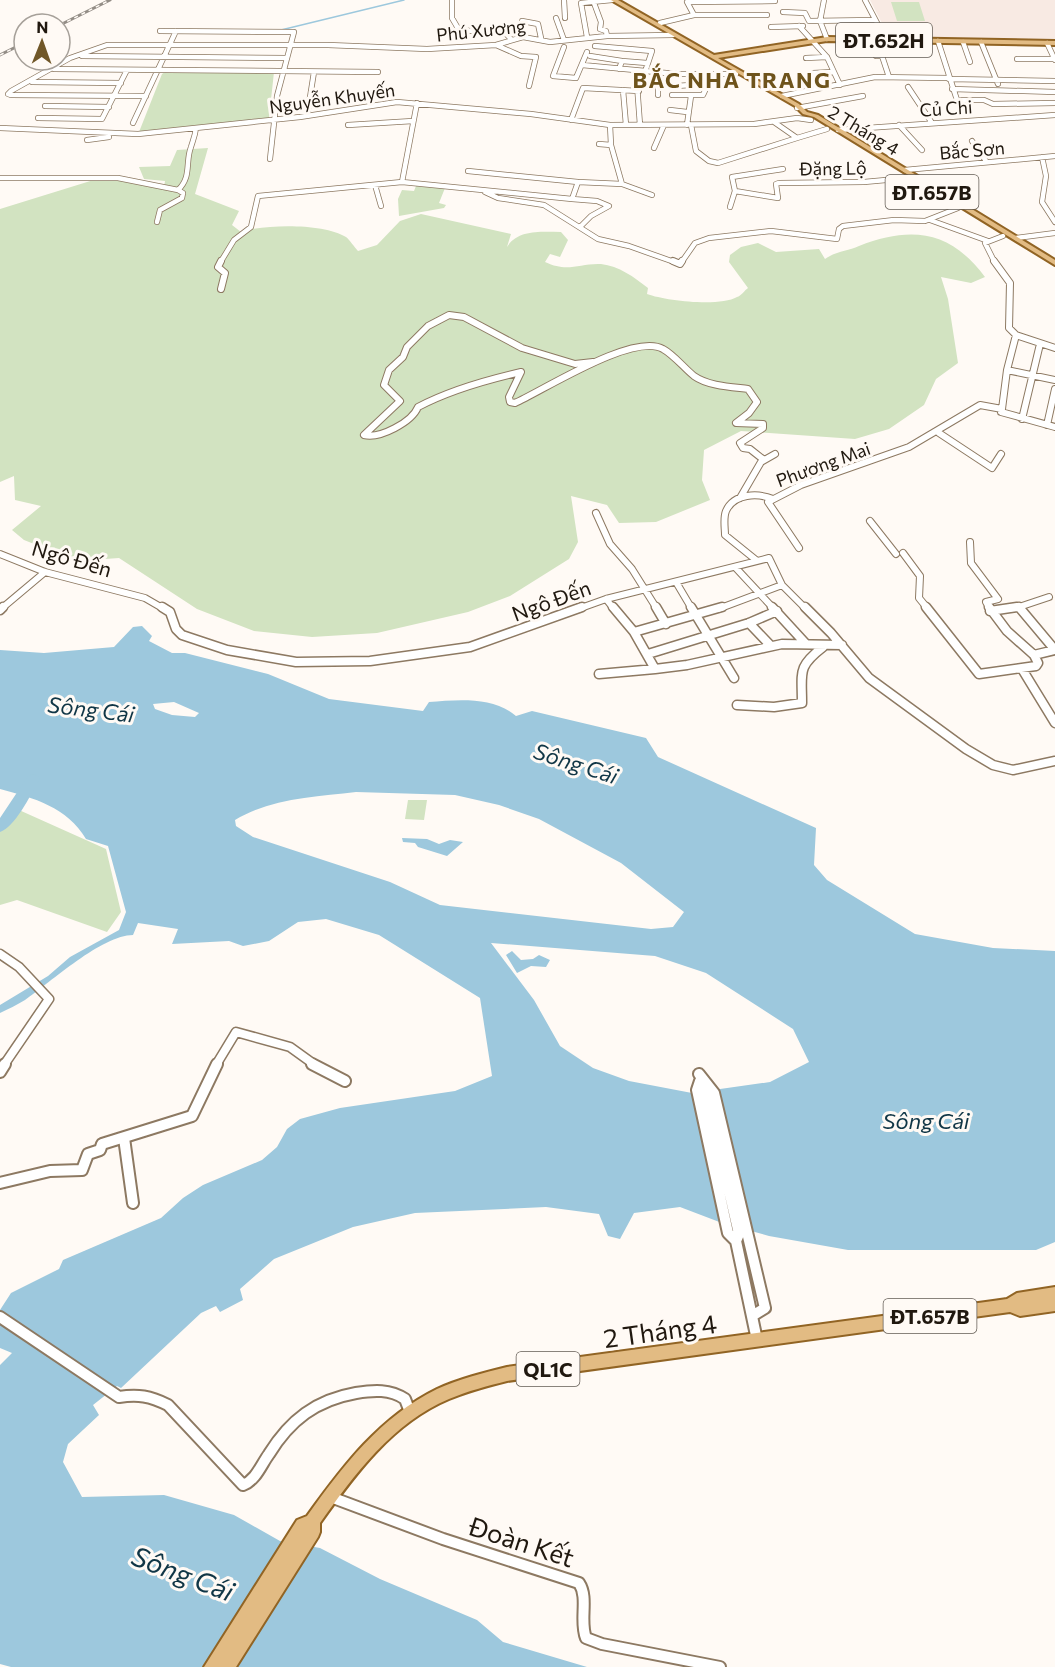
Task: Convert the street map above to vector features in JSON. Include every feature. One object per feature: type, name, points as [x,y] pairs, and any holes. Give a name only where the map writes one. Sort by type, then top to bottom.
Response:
[{"type":"main road","name":"2 Tháng 4","points":[[613,0],[714,57],[721,62],[720,64],[790,107],[797,108]]},
{"type":"main road","name":"2 Tháng 4","points":[[622,0],[708,51],[707,53]]},
{"type":"main road","name":"ĐT.652H","points":[[714,57],[827,39],[1055,43]]},
{"type":"main road","name":"2 Tháng 4","points":[[721,62],[727,63],[797,105],[797,108],[827,129],[901,170],[908,178],[1055,263]]},
{"type":"main road","name":"2 Tháng 4","points":[[808,116],[816,116],[1010,238],[1055,271]]},
{"type":"main road","name":"2 Tháng 4","points":[[307,1523],[366,1449],[393,1423],[438,1397],[487,1378],[1010,1305],[1017,1300],[1055,1294]]},
{"type":"main road","name":"2 Tháng 4","points":[[1010,1305],[1020,1309],[1055,1304]]},
{"type":"main road","points":[[212,1667],[307,1523],[313,1532],[227,1667]]},
{"type":"street","points":[[452,0],[452,18],[459,30],[505,33],[511,39]]},
{"type":"street","points":[[564,0],[565,18]]},
{"type":"street","points":[[587,37],[581,3],[613,0]]},
{"type":"street","points":[[824,0],[821,23],[827,39]]},
{"type":"street","points":[[865,0],[886,40]]},
{"type":"street","points":[[694,15],[687,2],[775,1]]},
{"type":"street","points":[[594,3],[601,22],[600,29],[606,31],[607,36]]},
{"type":"street","points":[[783,12],[805,13],[808,21],[821,23]]},
{"type":"street","points":[[660,23],[694,15],[767,15]]},
{"type":"street","points":[[556,18],[564,40]]},
{"type":"street","points":[[789,27],[790,18]]},
{"type":"street","points":[[771,27],[875,20]]},
{"type":"street","points":[[522,21],[538,24],[540,38]]},
{"type":"street","points":[[800,26],[827,57],[840,85]]},
{"type":"street","points":[[160,31],[294,32],[281,72],[273,120],[270,159]]},
{"type":"street","points":[[133,123],[176,31]]},
{"type":"street","name":"Phú Xương","points":[[72,60],[107,45],[328,45],[427,49],[496,45],[511,39],[540,38],[547,42],[587,37],[673,35]]},
{"type":"street","points":[[938,41],[957,100],[984,100],[993,104],[1055,103]]},
{"type":"street","points":[[963,42],[970,62]]},
{"type":"street","points":[[981,42],[1001,91]]},
{"type":"street","points":[[1017,58],[1055,60],[1047,43]]},
{"type":"street","points":[[496,45],[521,56],[536,57],[529,86]]},
{"type":"street","points":[[595,46],[652,51],[645,72]]},
{"type":"street","points":[[564,47],[553,76],[576,78],[589,54],[622,61],[647,63]]},
{"type":"street","points":[[79,56],[286,58]]},
{"type":"street","points":[[876,56],[882,56],[889,77]]},
{"type":"street","points":[[806,58],[827,57]]},
{"type":"street","points":[[619,69],[622,61]]},
{"type":"street","points":[[582,65],[658,73],[736,74]]},
{"type":"street","points":[[72,69],[378,72]]},
{"type":"street","points":[[38,118],[102,119],[127,70]]},
{"type":"street","points":[[636,71],[640,125]]},
{"type":"street","name":"Phú Xương","points":[[47,72],[8,94],[51,95]]},
{"type":"street","points":[[307,116],[314,72]]},
{"type":"street","points":[[815,77],[813,74],[832,72]]},
{"type":"street","points":[[658,73],[658,95]]},
{"type":"street","points":[[672,95],[703,95],[706,84],[709,82],[706,75]]},
{"type":"street","points":[[782,96],[868,78],[1055,81]]},
{"type":"street","points":[[29,82],[121,83]]},
{"type":"street","points":[[30,130],[59,82]]},
{"type":"street","points":[[797,108],[863,96],[850,83]]},
{"type":"street","points":[[676,86],[706,84]]},
{"type":"street","points":[[908,87],[932,123]]},
{"type":"street","points":[[571,120],[583,88],[639,91]]},
{"type":"street","points":[[952,89],[1055,92]]},
{"type":"street","points":[[623,90],[626,125]]},
{"type":"street","points":[[980,90],[984,100]]},
{"type":"street","points":[[51,95],[146,96]]},
{"type":"street","points":[[691,96],[687,112],[696,151],[715,163],[827,129]]},
{"type":"street","name":"Nguyễn Khuyến","points":[[0,128],[125,134],[307,116],[382,102],[610,125],[774,122],[808,116]]},
{"type":"street","points":[[402,182],[417,104]]},
{"type":"street","points":[[45,106],[109,107]]},
{"type":"street","points":[[670,110],[687,112]]},
{"type":"street","name":"Củ Chi","points":[[838,130],[1055,115]]},
{"type":"street","name":"Nguyễn Khuyến","points":[[774,122],[808,116]]},
{"type":"street","points":[[348,125],[413,120]]},
{"type":"street","points":[[774,122],[797,138]]},
{"type":"street","points":[[610,125],[611,145],[622,184]]},
{"type":"street","points":[[654,148],[664,125]]},
{"type":"street","points":[[899,125],[922,150]]},
{"type":"street","points":[[177,190],[184,184],[196,128]]},
{"type":"street","points":[[87,140],[125,134]]},
{"type":"street","points":[[972,141],[986,161]]},
{"type":"street","points":[[599,144],[611,145]]},
{"type":"street","name":"Bắc Sơn","points":[[901,170],[1055,156]]},
{"type":"street","points":[[1042,157],[1046,176],[1042,202],[1055,222]]},
{"type":"street","name":"Đặng Lộ","points":[[783,169],[732,177],[735,191],[778,198],[776,184],[779,183],[864,182],[908,178]]},
{"type":"street","points":[[468,171],[622,184],[652,195]]},
{"type":"street","points":[[0,178],[118,178],[183,193],[182,198],[160,210],[157,222]]},
{"type":"street","points":[[221,289],[225,273],[218,267],[221,258],[234,240],[251,227],[258,196],[402,182],[597,201],[609,206],[591,216],[580,228]]},
{"type":"street","points":[[572,199],[578,182]]},
{"type":"street","points":[[375,184],[381,206]]},
{"type":"street","points":[[482,190],[498,198],[544,205],[598,239],[629,246],[680,264],[695,243],[709,238],[734,237],[764,231],[837,239],[839,229],[845,226],[930,220],[958,208]]},
{"type":"street","points":[[730,207],[735,191]]},
{"type":"street","points":[[930,220],[988,241],[1055,234]]},
{"type":"street","points":[[988,241],[985,246],[996,260],[1000,274],[1010,283],[1009,328],[1016,336],[1055,348]]},
{"type":"street","points":[[593,362],[575,364],[522,348],[464,317],[444,316],[424,329],[389,370],[384,385],[400,401],[379,420],[376,427],[364,435],[371,437],[400,424],[415,415],[418,407],[432,399],[468,389],[482,381],[521,372],[522,376],[509,398],[510,402],[515,403],[550,387],[569,372],[633,347],[652,344],[662,348],[697,378],[748,389],[757,402],[749,413],[736,423],[764,425],[741,441],[743,448],[753,451],[764,460]]},
{"type":"street","points":[[1016,336],[1007,370],[1001,412],[1055,427]]},
{"type":"street","points":[[1022,419],[1040,344]]},
{"type":"street","points":[[1007,370],[1055,380]]},
{"type":"street","points":[[1047,425],[1055,389]]},
{"type":"street","name":"Phương Mai","points":[[798,548],[769,507],[768,502],[821,478],[872,463],[939,433],[980,405],[1002,409]]},
{"type":"street","points":[[939,433],[992,468],[1001,454]]},
{"type":"street","points":[[775,454],[764,460],[740,498],[727,509],[723,532],[731,542],[756,560],[769,558],[782,585],[880,687],[985,761],[1013,770],[1055,761]]},
{"type":"street","points":[[740,498],[760,495],[773,499]]},
{"type":"street","points":[[596,513],[610,544],[629,565],[666,624]]},
{"type":"street","points":[[870,521],[920,576],[919,598],[979,674],[1036,666],[1038,663],[1034,655],[1001,627],[990,611],[986,602],[998,599],[971,563],[970,542]]},
{"type":"street","name":"Ngô Đến","points":[[0,554],[45,572],[145,598],[170,612],[176,629],[182,635],[210,645],[259,657],[317,663],[417,657],[466,648],[606,599],[756,560]]},
{"type":"street","points":[[735,567],[806,644]]},
{"type":"street","points":[[0,610],[45,572]]},
{"type":"street","points":[[676,582],[734,678]]},
{"type":"street","points":[[634,632],[697,617],[782,585]]},
{"type":"street","points":[[990,611],[1019,607],[1049,597]]},
{"type":"street","points":[[606,599],[634,632],[655,669]]},
{"type":"street","points":[[1019,607],[1055,650],[1034,655]]},
{"type":"street","points":[[648,654],[749,623],[777,611]]},
{"type":"street","points":[[749,623],[771,646]]},
{"type":"street","points":[[599,674],[692,664],[719,656],[771,646],[842,645]]},
{"type":"street","points":[[737,705],[774,707],[802,704],[802,669],[807,659],[823,647]]},
{"type":"street","points":[[1022,669],[1055,723]]},
{"type":"street","points":[[0,954],[34,981],[48,1000],[0,1072]]},
{"type":"street","points":[[0,1183],[50,1172],[82,1170],[88,1154],[100,1150],[102,1144],[192,1116],[212,1073],[236,1032],[290,1047],[310,1063],[345,1081]]},
{"type":"street","points":[[752,1316],[765,1308],[714,1093],[699,1074],[728,1233],[736,1241],[757,1340]]},
{"type":"street","points":[[124,1138],[133,1203]]},
{"type":"street","points":[[0,1317],[119,1397],[133,1393],[156,1397],[171,1406],[194,1430],[215,1458],[243,1485],[251,1482],[289,1423],[312,1406],[338,1396],[385,1390],[405,1399],[410,1412]]},
{"type":"street","name":"Đoàn Kết","points":[[336,1498],[443,1539],[579,1583],[583,1589],[585,1638],[602,1644],[720,1667]]},
{"type":"shaded area","points":[[870,0],[1055,0],[1055,41],[889,37]]},
{"type":"green space","points":[[891,2],[919,2],[925,21],[897,21]]},
{"type":"green space","points":[[165,72],[274,72],[269,118],[139,132],[162,74]]},
{"type":"green space","points":[[208,148],[195,194],[239,211],[232,225],[241,232],[279,226],[324,229],[346,237],[358,251],[377,245],[400,221],[421,214],[511,234],[507,247],[517,237],[524,234],[561,232],[568,240],[560,257],[550,254],[545,262],[560,267],[608,265],[648,288],[647,294],[693,302],[729,300],[748,288],[729,262],[730,255],[741,247],[758,243],[776,252],[819,249],[825,259],[878,240],[896,236],[928,236],[943,241],[958,250],[972,261],[985,277],[971,283],[941,277],[948,299],[958,363],[936,379],[924,405],[889,429],[855,439],[741,431],[704,450],[702,480],[710,500],[656,522],[619,523],[607,505],[571,496],[578,542],[569,559],[510,596],[468,612],[377,633],[312,637],[254,631],[197,609],[119,558],[77,561],[24,540],[12,530],[41,506],[15,500],[14,476],[0,482],[0,209],[100,178],[164,187],[165,181],[144,179],[139,167],[170,166],[177,150]]},
{"type":"green space","points":[[416,186],[445,188],[439,203],[446,205],[444,208],[399,216],[398,199],[402,190],[414,191]]},
{"type":"green space","points":[[408,800],[427,800],[424,820],[405,819]]},
{"type":"green space","points":[[19,810],[106,849],[121,912],[107,932],[17,900],[0,905],[0,827]]},
{"type":"water","name":"Sông Cái","points":[[142,626],[152,636],[149,641],[172,653],[185,653],[268,674],[329,699],[423,711],[429,702],[486,702],[497,705],[516,716],[532,711],[646,738],[658,757],[816,828],[814,865],[827,880],[915,934],[993,948],[1055,951],[1055,1242],[1036,1250],[848,1250],[769,1236],[722,1223],[680,1207],[634,1213],[620,1239],[608,1236],[599,1214],[546,1207],[415,1213],[353,1227],[274,1259],[240,1289],[243,1300],[220,1312],[216,1306],[201,1313],[121,1388],[117,1386],[93,1405],[99,1415],[68,1444],[63,1462],[82,1497],[164,1495],[234,1515],[280,1541],[320,1548],[380,1579],[477,1620],[503,1642],[587,1667],[11,1667],[0,1664],[0,1365],[12,1353],[0,1348],[0,1310],[11,1293],[59,1269],[63,1260],[161,1218],[183,1198],[203,1185],[262,1160],[277,1147],[287,1129],[300,1119],[340,1108],[455,1091],[492,1076],[480,998],[379,935],[326,919],[298,922],[269,941],[243,946],[229,941],[172,944],[178,929],[138,923],[133,935],[121,937],[92,951],[25,1000],[0,1013],[0,1005],[48,976],[70,957],[119,930],[126,912],[108,846],[86,839],[69,819],[49,805],[0,789],[0,650],[44,653],[114,647],[133,627]],"holes":[[[174,702],[199,713],[195,717],[172,715],[155,709],[153,704]],[[356,792],[455,795],[499,805],[539,819],[621,863],[684,912],[673,927],[651,929],[440,905],[390,882],[253,837],[236,826],[235,820],[249,813],[263,807],[294,800]],[[491,943],[655,956],[706,973],[793,1029],[809,1062],[770,1082],[692,1093],[629,1081],[593,1068],[560,1046],[534,1000]]]},
{"type":"water","points":[[402,838],[427,839],[439,844],[450,840],[463,842],[447,856],[418,847],[415,843],[403,842]]},
{"type":"water","points":[[512,951],[521,960],[533,959],[539,955],[550,960],[546,967],[531,966],[517,973],[506,955]]},
{"type":"waterway","points":[[281,30],[404,0]]},
{"type":"waterway","points":[[0,827],[13,812],[33,779]]},
{"type":"railway","points":[[72,19],[110,0]]},
{"type":"railway","points":[[0,55],[12,49]]},
{"type":"district","name":"BẮC NHA TRANG","points":[[732,79]]}]
